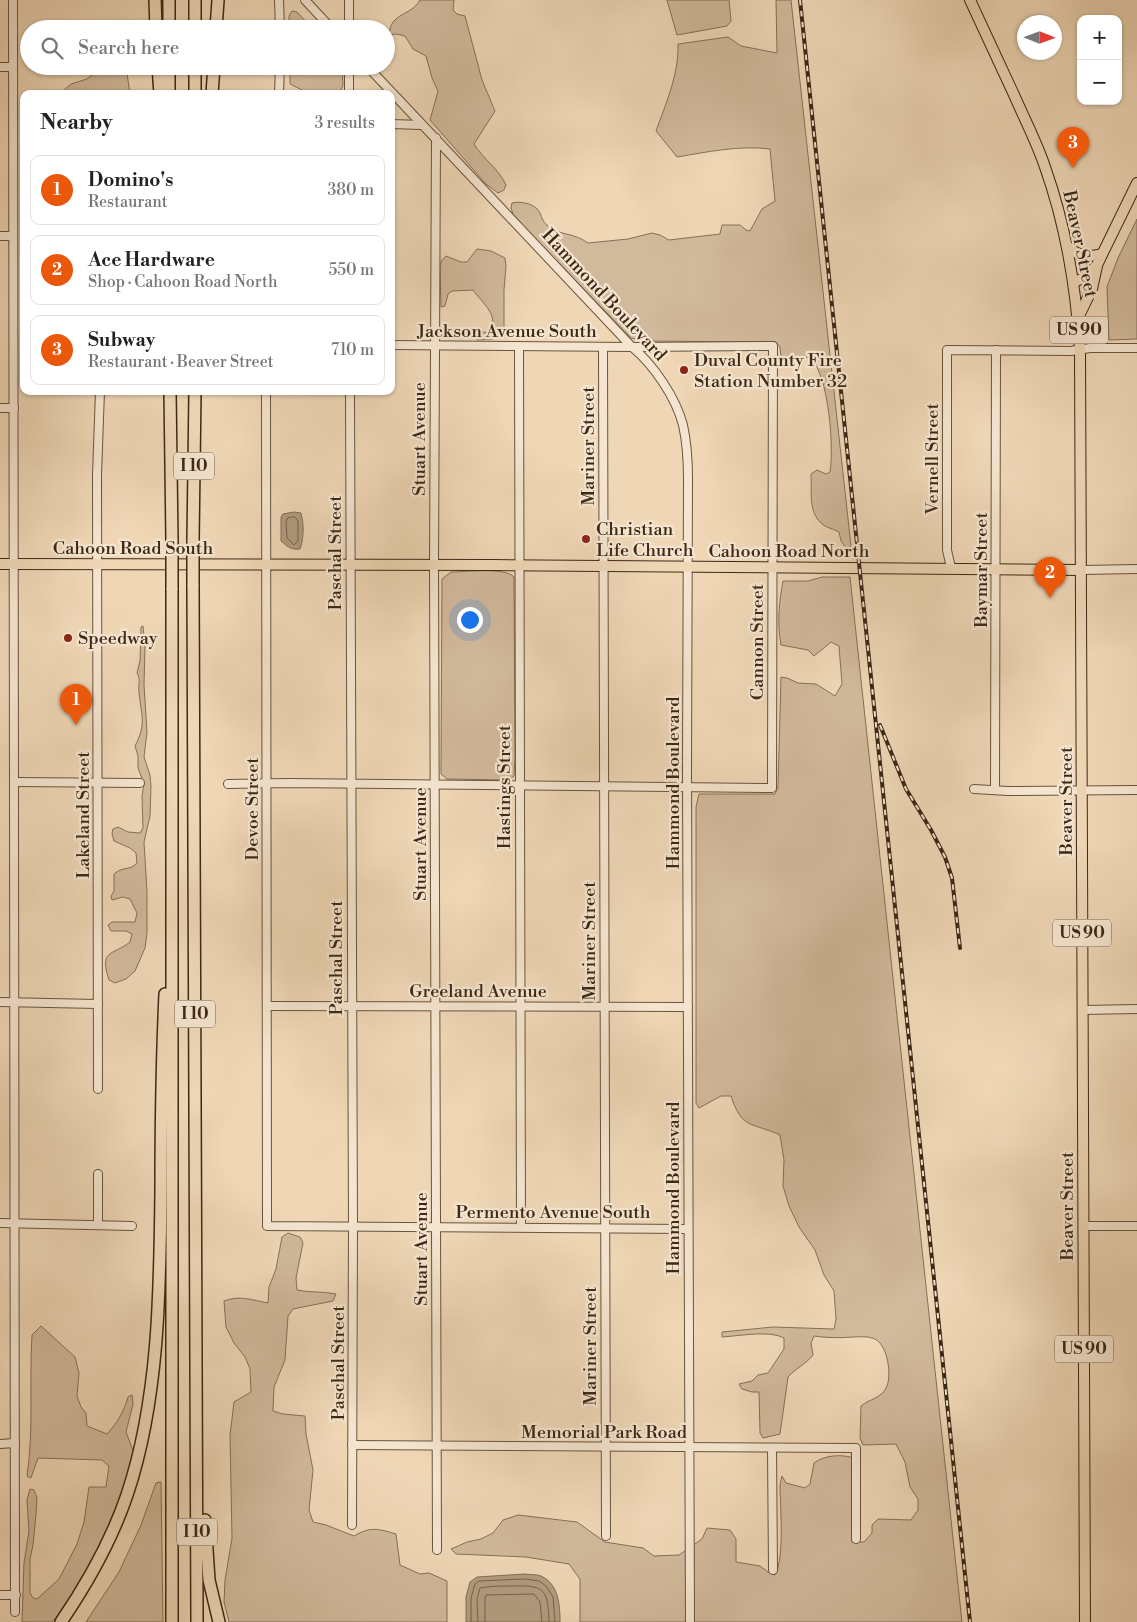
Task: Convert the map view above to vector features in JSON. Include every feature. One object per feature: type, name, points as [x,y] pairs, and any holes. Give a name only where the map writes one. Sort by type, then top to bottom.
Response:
[{"type":"highway","points":[[155,0],[156,20]]},
{"type":"highway","points":[[169,0],[169,20]]},
{"type":"highway","points":[[195,0],[195,20]]},
{"type":"highway","points":[[217,20],[218,0]]},
{"type":"highway","points":[[159,75],[160,90]]},
{"type":"highway","points":[[169,75],[169,90]]},
{"type":"highway","points":[[195,75],[195,90]]},
{"type":"highway","points":[[212,90],[213,75]]},
{"type":"highway","name":"I 10","points":[[170,395],[172,541],[172,1622]]},
{"type":"highway","name":"I 10","points":[[195,395],[193,585],[197,1622]]},
{"type":"highway","points":[[60,1622],[99,1562],[118,1520],[134,1473],[147,1421],[159,1300],[162,1066],[166,957],[172,928]]},
{"type":"highway","points":[[197,1442],[204,1486],[205,1544],[209,1580],[219,1622]]},
{"type":"main road","name":"Beaver Street","points":[[970,0],[1035,141],[1054,195],[1074,282],[1078,319],[1080,350],[1082,570],[1085,1622]]},
{"type":"main road","points":[[1078,319],[1092,289],[1097,266],[1102,254],[1137,183]]},
{"type":"main road","points":[[1067,246],[1080,256],[1093,257],[1102,254]]},
{"type":"main road","points":[[1074,282],[1086,277],[1097,266]]},
{"type":"main road","name":"Cahoon Road South","points":[[0,564],[266,564]]},
{"type":"main road","points":[[266,564],[350,565]]},
{"type":"main road","name":"Cahoon Road North","points":[[350,565],[1082,570]]},
{"type":"street","points":[[13,0],[16,1612]]},
{"type":"street","points":[[280,0],[280,20]]},
{"type":"street","points":[[305,0],[324,20]]},
{"type":"street","points":[[349,0],[349,20]]},
{"type":"street","points":[[0,68],[13,67]]},
{"type":"street","points":[[279,90],[280,75]]},
{"type":"street","points":[[349,75],[349,90]]},
{"type":"street","name":"Hammond Boulevard","points":[[376,75],[390,90]]},
{"type":"street","name":"Hammond Boulevard","points":[[395,96],[632,347],[643,356],[662,382],[683,424],[688,462],[687,788],[690,1622]]},
{"type":"street","points":[[395,124],[422,124]]},
{"type":"street","name":"Stuart Avenue","points":[[436,138],[434,565],[437,1550]]},
{"type":"street","points":[[0,236],[13,236]]},
{"type":"street","name":"Jackson Avenue South","points":[[395,345],[773,346]]},
{"type":"street","name":"Hastings Street","points":[[519,346],[521,1227]]},
{"type":"street","name":"Cannon Street","points":[[687,788],[772,788],[773,346]]},
{"type":"street","name":"Mariner Street","points":[[603,347],[606,1536]]},
{"type":"street","points":[[996,350],[1071,351],[1090,348],[1137,348]]},
{"type":"street","name":"Vernell Street","points":[[951,568],[947,550],[947,350],[996,350]]},
{"type":"street","name":"Baymar Street","points":[[995,790],[996,350]]},
{"type":"street","name":"Lakeland Street","points":[[98,1089],[97,475],[100,395]]},
{"type":"street","name":"Devoe Street","points":[[266,395],[267,1226]]},
{"type":"street","name":"Paschal Street","points":[[350,395],[353,1226],[352,1525]]},
{"type":"street","points":[[0,408],[14,408]]},
{"type":"street","name":"Cahoon Road North","points":[[1082,570],[1137,569]]},
{"type":"street","points":[[14,782],[140,782]]},
{"type":"street","points":[[228,784],[687,788]]},
{"type":"street","points":[[974,789],[1137,790]]},
{"type":"street","points":[[0,1002],[98,1004]]},
{"type":"street","name":"Greeland Avenue","points":[[267,1006],[688,1007]]},
{"type":"street","points":[[1083,1010],[1137,1009]]},
{"type":"street","points":[[98,1174],[98,1225]]},
{"type":"street","points":[[0,1223],[132,1226]]},
{"type":"street","name":"Permento Avenue South","points":[[267,1226],[688,1229]]},
{"type":"street","points":[[1084,1226],[1137,1226]]},
{"type":"street","points":[[0,1444],[15,1443]]},
{"type":"street","name":"Memorial Park Road","points":[[352,1446],[856,1448],[856,1539]]},
{"type":"street","points":[[772,1448],[773,1570]]},
{"type":"street","points":[[0,1595],[16,1595]]},
{"type":"shaded area","points":[[420,0],[454,0],[453,10],[457,14],[465,16],[482,80],[495,111],[474,144],[506,185],[504,190],[498,193],[486,184],[430,120],[438,91],[426,56],[413,49],[405,36],[395,34],[395,20]]},
{"type":"shaded area","points":[[667,0],[729,0],[731,21],[727,26],[677,35]]},
{"type":"shaded area","points":[[776,0],[791,0],[851,546],[847,549],[841,541],[839,532],[821,523],[812,507],[811,474],[817,470],[826,474],[830,472],[831,446],[826,396],[817,368],[811,358],[798,357],[785,360],[781,357],[780,347],[776,342],[641,341],[631,338],[514,217],[511,208],[512,203],[515,202],[522,202],[533,206],[538,210],[546,224],[553,229],[588,243],[628,239],[652,233],[669,240],[720,234],[722,225],[740,225],[750,231],[762,209],[775,201],[770,149],[735,148],[677,157],[656,131],[674,77],[678,44],[728,37],[741,46],[777,53]]},
{"type":"shaded area","points":[[292,11],[297,12],[305,20],[289,20]]},
{"type":"shaded area","points":[[92,75],[127,75],[129,90],[64,90],[71,84],[87,79]]},
{"type":"shaded area","points":[[290,75],[342,75],[343,85],[341,90],[302,90],[290,84]]},
{"type":"shaded area","points":[[1137,219],[1137,339],[1109,340],[1107,287],[1118,258]]},
{"type":"shaded area","points":[[477,249],[491,251],[505,258],[504,333],[493,339],[477,340],[477,335],[483,332],[489,333],[493,321],[489,310],[473,290],[452,291],[448,294],[445,306],[441,307],[440,265],[442,260],[446,256],[461,262],[467,262]]},
{"type":"shaded area","points":[[494,571],[514,577],[515,757],[514,776],[509,780],[447,779],[441,774],[442,579],[451,572]]},
{"type":"shaded area","points":[[822,577],[850,577],[962,1622],[580,1622],[580,1579],[569,1564],[526,1557],[456,1554],[451,1549],[493,1533],[503,1520],[518,1515],[577,1522],[605,1542],[643,1548],[654,1556],[679,1555],[702,1539],[707,1528],[730,1530],[736,1539],[736,1562],[760,1566],[775,1575],[781,1544],[780,1485],[782,1476],[786,1483],[805,1488],[810,1484],[814,1463],[823,1458],[833,1456],[854,1458],[852,1542],[864,1542],[872,1533],[872,1525],[878,1519],[911,1520],[918,1510],[918,1499],[910,1487],[905,1462],[896,1444],[863,1445],[860,1438],[861,1406],[879,1396],[887,1386],[889,1373],[887,1358],[885,1351],[877,1340],[865,1337],[834,1338],[814,1336],[811,1343],[813,1355],[788,1377],[780,1434],[763,1438],[760,1433],[759,1392],[742,1389],[739,1384],[752,1381],[758,1375],[768,1373],[784,1349],[784,1338],[771,1334],[722,1337],[722,1332],[773,1327],[834,1329],[836,1319],[834,1291],[824,1275],[815,1250],[799,1227],[789,1206],[783,1186],[784,1160],[780,1135],[744,1120],[739,1115],[731,1096],[721,1096],[699,1108],[696,1103],[696,807],[699,794],[775,794],[778,787],[781,677],[798,683],[816,684],[835,696],[842,684],[839,646],[831,642],[814,656],[808,650],[781,645],[779,613],[783,581],[808,581]]},
{"type":"shaded area","points":[[143,626],[147,732],[144,757],[150,775],[151,787],[150,816],[144,842],[147,933],[145,948],[135,971],[126,979],[115,983],[109,980],[106,970],[107,958],[130,942],[132,934],[126,931],[111,931],[108,925],[112,922],[135,922],[137,913],[130,899],[123,897],[112,900],[114,874],[137,863],[136,853],[130,848],[114,841],[112,834],[113,829],[118,827],[128,832],[140,833],[143,828],[142,796],[144,784],[138,768],[138,756],[135,746],[142,725],[137,673],[140,661],[141,627]]},
{"type":"shaded area","points":[[288,1233],[300,1237],[303,1243],[296,1278],[297,1290],[336,1294],[333,1301],[293,1309],[288,1316],[285,1360],[274,1387],[273,1411],[305,1416],[306,1434],[313,1470],[309,1510],[313,1522],[354,1536],[375,1529],[396,1534],[400,1565],[420,1574],[429,1573],[447,1581],[447,1622],[229,1622],[224,1602],[225,1580],[232,1538],[230,1435],[234,1402],[251,1392],[250,1369],[245,1357],[234,1343],[226,1327],[224,1301],[240,1298],[268,1303],[269,1287],[276,1269],[282,1237]]},
{"type":"shaded area","points":[[41,1326],[75,1357],[79,1373],[77,1396],[81,1407],[86,1413],[87,1426],[107,1434],[120,1417],[128,1397],[132,1395],[133,1404],[126,1432],[135,1456],[106,1543],[70,1603],[52,1622],[22,1622],[24,1563],[29,1531],[27,1500],[30,1489],[34,1490],[37,1498],[30,1559],[30,1593],[33,1598],[37,1599],[59,1579],[77,1544],[84,1522],[89,1487],[106,1487],[109,1466],[102,1460],[38,1458],[31,1478],[27,1476],[30,1441],[32,1335]]},
{"type":"shaded area","points":[[161,1482],[163,1622],[86,1622],[119,1572],[141,1525],[156,1483]]},
{"type":"water","points":[[301,513],[302,517],[303,536],[300,549],[290,548],[281,541],[281,517],[283,514]]},
{"type":"water","points":[[525,1574],[541,1576],[552,1584],[559,1603],[560,1622],[466,1622],[466,1597],[470,1582],[477,1577]]},
{"type":"railway","points":[[800,0],[970,1622]]},
{"type":"railway","points":[[880,725],[906,789],[945,857],[952,878],[960,948]]},
{"type":"place","name":"Subway","points":[[1073,168]]},
{"type":"place","name":"Duval County Fire Station Number 32","points":[[684,370]]},
{"type":"place","name":"Christian Life Church","points":[[586,539]]},
{"type":"place","name":"Ace Hardware","points":[[1050,598]]},
{"type":"place","name":"Speedway","points":[[68,638]]},
{"type":"place","name":"Domino's","points":[[76,725]]}]
